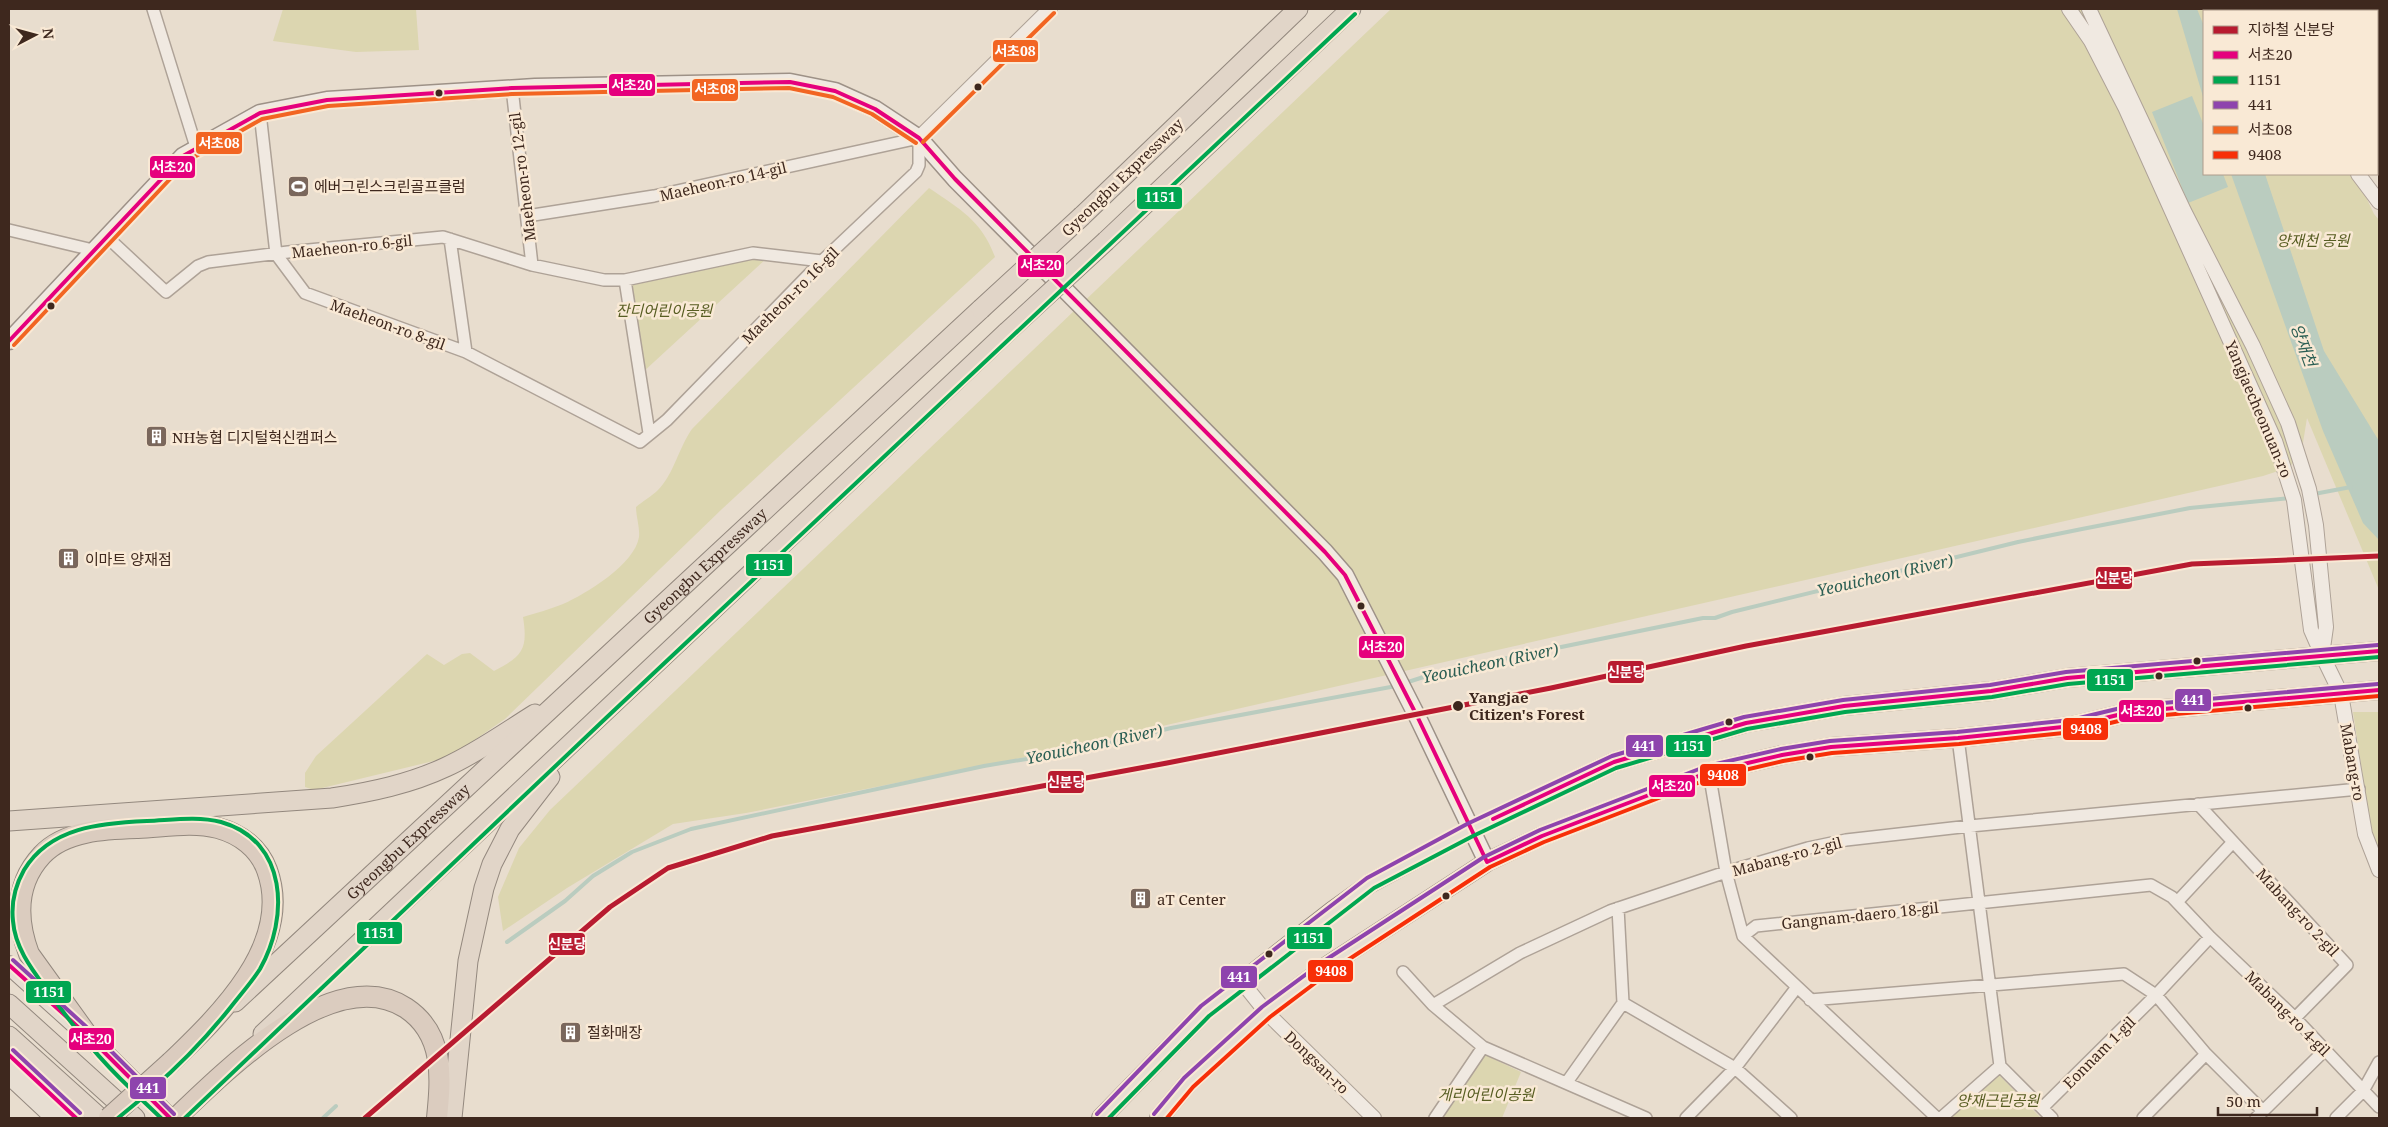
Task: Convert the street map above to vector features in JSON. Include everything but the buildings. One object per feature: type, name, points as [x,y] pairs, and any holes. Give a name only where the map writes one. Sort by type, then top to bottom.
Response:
[{"type":"highway","name":"Gyeongbu Expressway","points":[[109,1118],[570,693],[1082,216],[1298,9]]},
{"type":"highway","points":[[176,1118],[602,713],[1352,9]]},
{"type":"highway","points":[[9,821],[332,798],[380,790],[407,782],[456,763],[570,693]]},
{"type":"highway","points":[[452,1118],[468,961],[478,909],[490,869],[510,829],[522,811],[602,713]]},
{"type":"highway","points":[[88,1036],[29,954],[20,928],[19,916],[20,895],[28,876],[43,854],[61,841],[76,836],[128,828],[205,826],[228,831],[250,844],[266,865],[272,884],[273,900],[267,936],[255,964],[200,1034]]},
{"type":"highway","points":[[228,1068],[302,1015],[320,1006],[352,998],[384,1000],[410,1011],[421,1022],[433,1039],[438,1057],[440,1078],[437,1118]]},
{"type":"highway","points":[[9,1004],[135,1118]]},
{"type":"highway","points":[[9,1036],[100,1118]]},
{"type":"main road","points":[[9,341],[183,156],[196,147],[260,113],[327,100],[512,88],[790,82],[836,91],[876,108],[919,138],[969,193],[1325,552],[1345,575],[1418,718],[1470,830],[1487,862]]},
{"type":"main road","points":[[1101,1118],[1205,1012],[1332,911],[1371,883],[1470,830],[1614,762],[1746,723],[1844,706],[1992,691],[2067,678],[2379,651]]},
{"type":"main road","points":[[1159,1118],[1188,1083],[1266,1012],[1327,966],[1487,862],[1542,836],[1709,772],[1782,755],[1831,747],[1958,738],[2072,726],[2130,712],[2379,690]]},
{"type":"main road","points":[[9,965],[88,1036],[170,1118]]},
{"type":"main road","points":[[9,1055],[76,1118]]},
{"type":"main road","points":[[9,1074],[55,1118]]},
{"type":"street","points":[[153,9],[196,147]]},
{"type":"street","points":[[919,138],[1050,9]]},
{"type":"street","name":"Yangjaecheonuan-ro","points":[[2069,9],[2130,106],[2253,346],[2288,423],[2309,489],[2321,574],[2326,628],[2322,655]]},
{"type":"street","name":"Yangjaecheonuan-ro","points":[[2089,9],[2276,441],[2294,500],[2311,630],[2322,655]]},
{"type":"street","name":"Maeheon-ro 12-gil","points":[[512,88],[532,265]]},
{"type":"street","name":"Maeheon-ro 8-gil","points":[[260,113],[276,254],[304,293],[466,352],[644,438]]},
{"type":"street","name":"Maeheon-ro 14-gil","points":[[527,216],[654,196],[919,138]]},
{"type":"street","name":"Maeheon-ro 16-gil","points":[[644,438],[666,420],[822,261],[916,172],[919,165],[919,138]]},
{"type":"street","points":[[2359,175],[2379,202]]},
{"type":"street","points":[[9,230],[93,250]]},
{"type":"street","name":"Maeheon-ro 6-gil","points":[[106,236],[166,292],[198,266],[208,262],[443,237],[532,265],[604,280],[625,280],[753,253],[822,261]]},
{"type":"street","points":[[450,239],[466,352]]},
{"type":"street","points":[[625,280],[644,438]]},
{"type":"street","name":"Mabang-ro","points":[[2322,655],[2341,694],[2359,789],[2365,834],[2379,870]]},
{"type":"street","points":[[1958,738],[2000,1066],[2052,1118]]},
{"type":"street","points":[[1709,772],[1726,872],[1743,936],[1939,1118],[2000,1066]]},
{"type":"street","name":"Mabang-ro 2-gil","points":[[1433,1005],[1520,953],[1618,908],[1726,872],[1808,848],[1846,840],[1970,826],[2359,789]]},
{"type":"street","name":"Mabang-ro 2-gil","points":[[2198,804],[2347,965],[2295,1018]]},
{"type":"street","points":[[2177,902],[2233,842]]},
{"type":"street","name":"Gangnam-daero 18-gil","points":[[1743,936],[1756,926],[2151,885],[2177,902],[2210,937]]},
{"type":"street","points":[[1567,1082],[1623,1003],[1618,908]]},
{"type":"street","name":"Mabang-ro 4-gil","points":[[2210,937],[2295,1018],[2379,1107]]},
{"type":"street","name":"Eonnam 1-gil","points":[[2042,1108],[2156,995],[2210,937]]},
{"type":"street","points":[[1403,972],[1433,1005],[1483,1047],[1646,1118]]},
{"type":"street","points":[[1810,1000],[2124,974],[2156,995],[2260,1114],[2325,1050]]},
{"type":"street","name":"Dongsan-ro","points":[[1242,982],[1266,1012],[1374,1118]]},
{"type":"street","points":[[1686,1118],[1735,1068],[1797,987]]},
{"type":"street","points":[[1623,1003],[1735,1068],[1791,1118]]},
{"type":"street","points":[[1435,1118],[1483,1047]]},
{"type":"street","points":[[2143,1118],[2206,1054]]},
{"type":"street","points":[[2336,1118],[2364,1091],[2379,1062]]},
{"type":"green space","points":[[283,9],[416,9],[419,50],[356,52],[273,41]]},
{"type":"green space","name":"Yangjae Citizen's Forest","points":[[1391,9],[2279,9],[2203,10],[2203,175],[2355,175],[2374,214],[2379,220],[2379,590],[2307,418],[2302,449],[2290,467],[2263,476],[1026,757],[746,813],[673,824],[567,888],[503,931],[498,897],[519,848],[550,810]]},
{"type":"green space","points":[[2307,9],[2379,9],[2379,16],[2378,10]]},
{"type":"green space","points":[[929,188],[960,210],[977,225],[984,234],[995,257],[722,509],[505,719],[450,757],[314,790],[305,787],[305,773],[316,756],[427,654],[444,665],[462,654],[470,653],[494,671],[511,661],[521,650],[525,637],[523,617],[554,608],[573,599],[596,586],[619,567],[636,547],[639,537],[636,507],[664,484],[692,429]]},
{"type":"green space","name":"잔디어린이공원","points":[[752,258],[767,258],[642,373],[629,286]]},
{"type":"green space","points":[[2353,712],[2379,712],[2379,853],[2372,836]]},
{"type":"green space","name":"게리어린이공원","points":[[1483,1054],[1521,1072],[1502,1118],[1442,1118]]},
{"type":"green space","name":"양재근린공원","points":[[1999,1075],[2041,1118],[1950,1118]]},
{"type":"water","points":[[2177,9],[2197,9],[2203,24],[2203,97]]},
{"type":"water","points":[[2192,96],[2203,124],[2203,175],[2223,175],[2228,187],[2188,203],[2152,112]]},
{"type":"water","name":"양재천","points":[[2231,175],[2265,175],[2324,351],[2379,441],[2379,540],[2363,523],[2323,431]]},
{"type":"waterway","name":"Yeouicheon (River)","points":[[2314,494],[2351,487]]},
{"type":"waterway","name":"Yeouicheon (River)","points":[[1405,683],[1439,672],[1703,618],[1715,618],[1732,612],[2018,542],[2190,508],[2290,498]]},
{"type":"waterway","name":"Yeouicheon (River)","points":[[507,942],[565,901],[593,876],[632,852],[691,829],[984,766],[1086,749],[1171,728],[1396,686]]},
{"type":"waterway","name":"Yeouicheon (River)","points":[[323,1118],[336,1106]]},
{"type":"metro line","name":"신분당","points":[[365,1118],[610,907],[668,868],[772,836],[1167,763],[1551,688],[1746,646],[2192,564],[2379,556]]},
{"type":"transit line","name":"서초08","points":[[923,142],[1054,13]]},
{"type":"transit line","name":"1151","points":[[185,1118],[606,718],[1355,14]]},
{"type":"transit line","name":"서초20","points":[[9,341],[183,156],[260,113],[327,100],[512,88],[790,82],[835,91],[875,109],[919,138],[955,179],[1325,552],[1345,575],[1418,718],[1487,862],[1542,836],[1709,772],[1782,755],[1831,747],[1958,738],[2072,726],[2130,712],[2379,690]]},
{"type":"transit line","name":"서초08","points":[[14,345],[187,161],[262,119],[328,106],[512,94],[789,88],[833,97],[872,114],[916,143]]},
{"type":"transit line","name":"441","points":[[1097,1114],[1201,1006],[1367,878],[1467,824],[1612,756],[1744,717],[1843,700],[1990,685],[2066,672],[2378,645]]},
{"type":"transit line","name":"서초20","points":[[1493,819],[1614,762],[1746,723],[1844,706],[1991,691],[2067,678],[2379,651]]},
{"type":"transit line","name":"1151","points":[[1109,1118],[1209,1016],[1374,888],[1473,836],[1616,768],[1747,729],[1845,712],[1992,697],[2068,684],[2379,657]]},
{"type":"transit line","name":"441","points":[[1154,1114],[1184,1078],[1262,1007],[1324,961],[1484,857],[1540,830],[1707,766],[1781,749],[1830,741],[1957,732],[2071,720],[2129,706],[2378,684]]},
{"type":"transit line","name":"9408","points":[[1167,1118],[1193,1087],[1270,1017],[1331,971],[1490,867],[1544,842],[1711,778],[1783,761],[1832,753],[1959,744],[2073,732],[2131,718],[2379,696]]},
{"type":"transit line","name":"1151","points":[[132,1090],[79,1032],[26,960],[17,941],[13,921],[13,901],[16,888],[24,870],[35,856],[48,844],[78,830],[112,823],[175,819],[203,819],[221,822],[243,832],[259,846],[270,863],[276,884],[278,905],[276,927],[260,969],[249,984],[202,1041],[151,1090]]},
{"type":"transit line","name":"441","points":[[13,960],[92,1032],[174,1114]]},
{"type":"transit line","name":"서초20","points":[[9,965],[88,1036],[170,1118]]},
{"type":"transit line","name":"441","points":[[13,1050],[80,1113]]},
{"type":"transit line","name":"서초20","points":[[9,1055],[76,1118]]},
{"type":"transit line","name":"1151","points":[[118,1118],[141,1099],[161,1118]]},
{"type":"place","name":"에버그린스크린골프클럼","points":[[298,186]]},
{"type":"place","name":"NH농협 디지털혁신캠퍼스","points":[[156,437]]},
{"type":"place","name":"이마트 양재점","points":[[69,559]]},
{"type":"place","name":"Yangjae Citizen's Forest","points":[[1458,706]]},
{"type":"place","name":"aT Center","points":[[1141,899]]},
{"type":"place","name":"절화매장","points":[[571,1032]]},
{"type":"park label","name":"양재천 공원","points":[[2313,240]]}]
